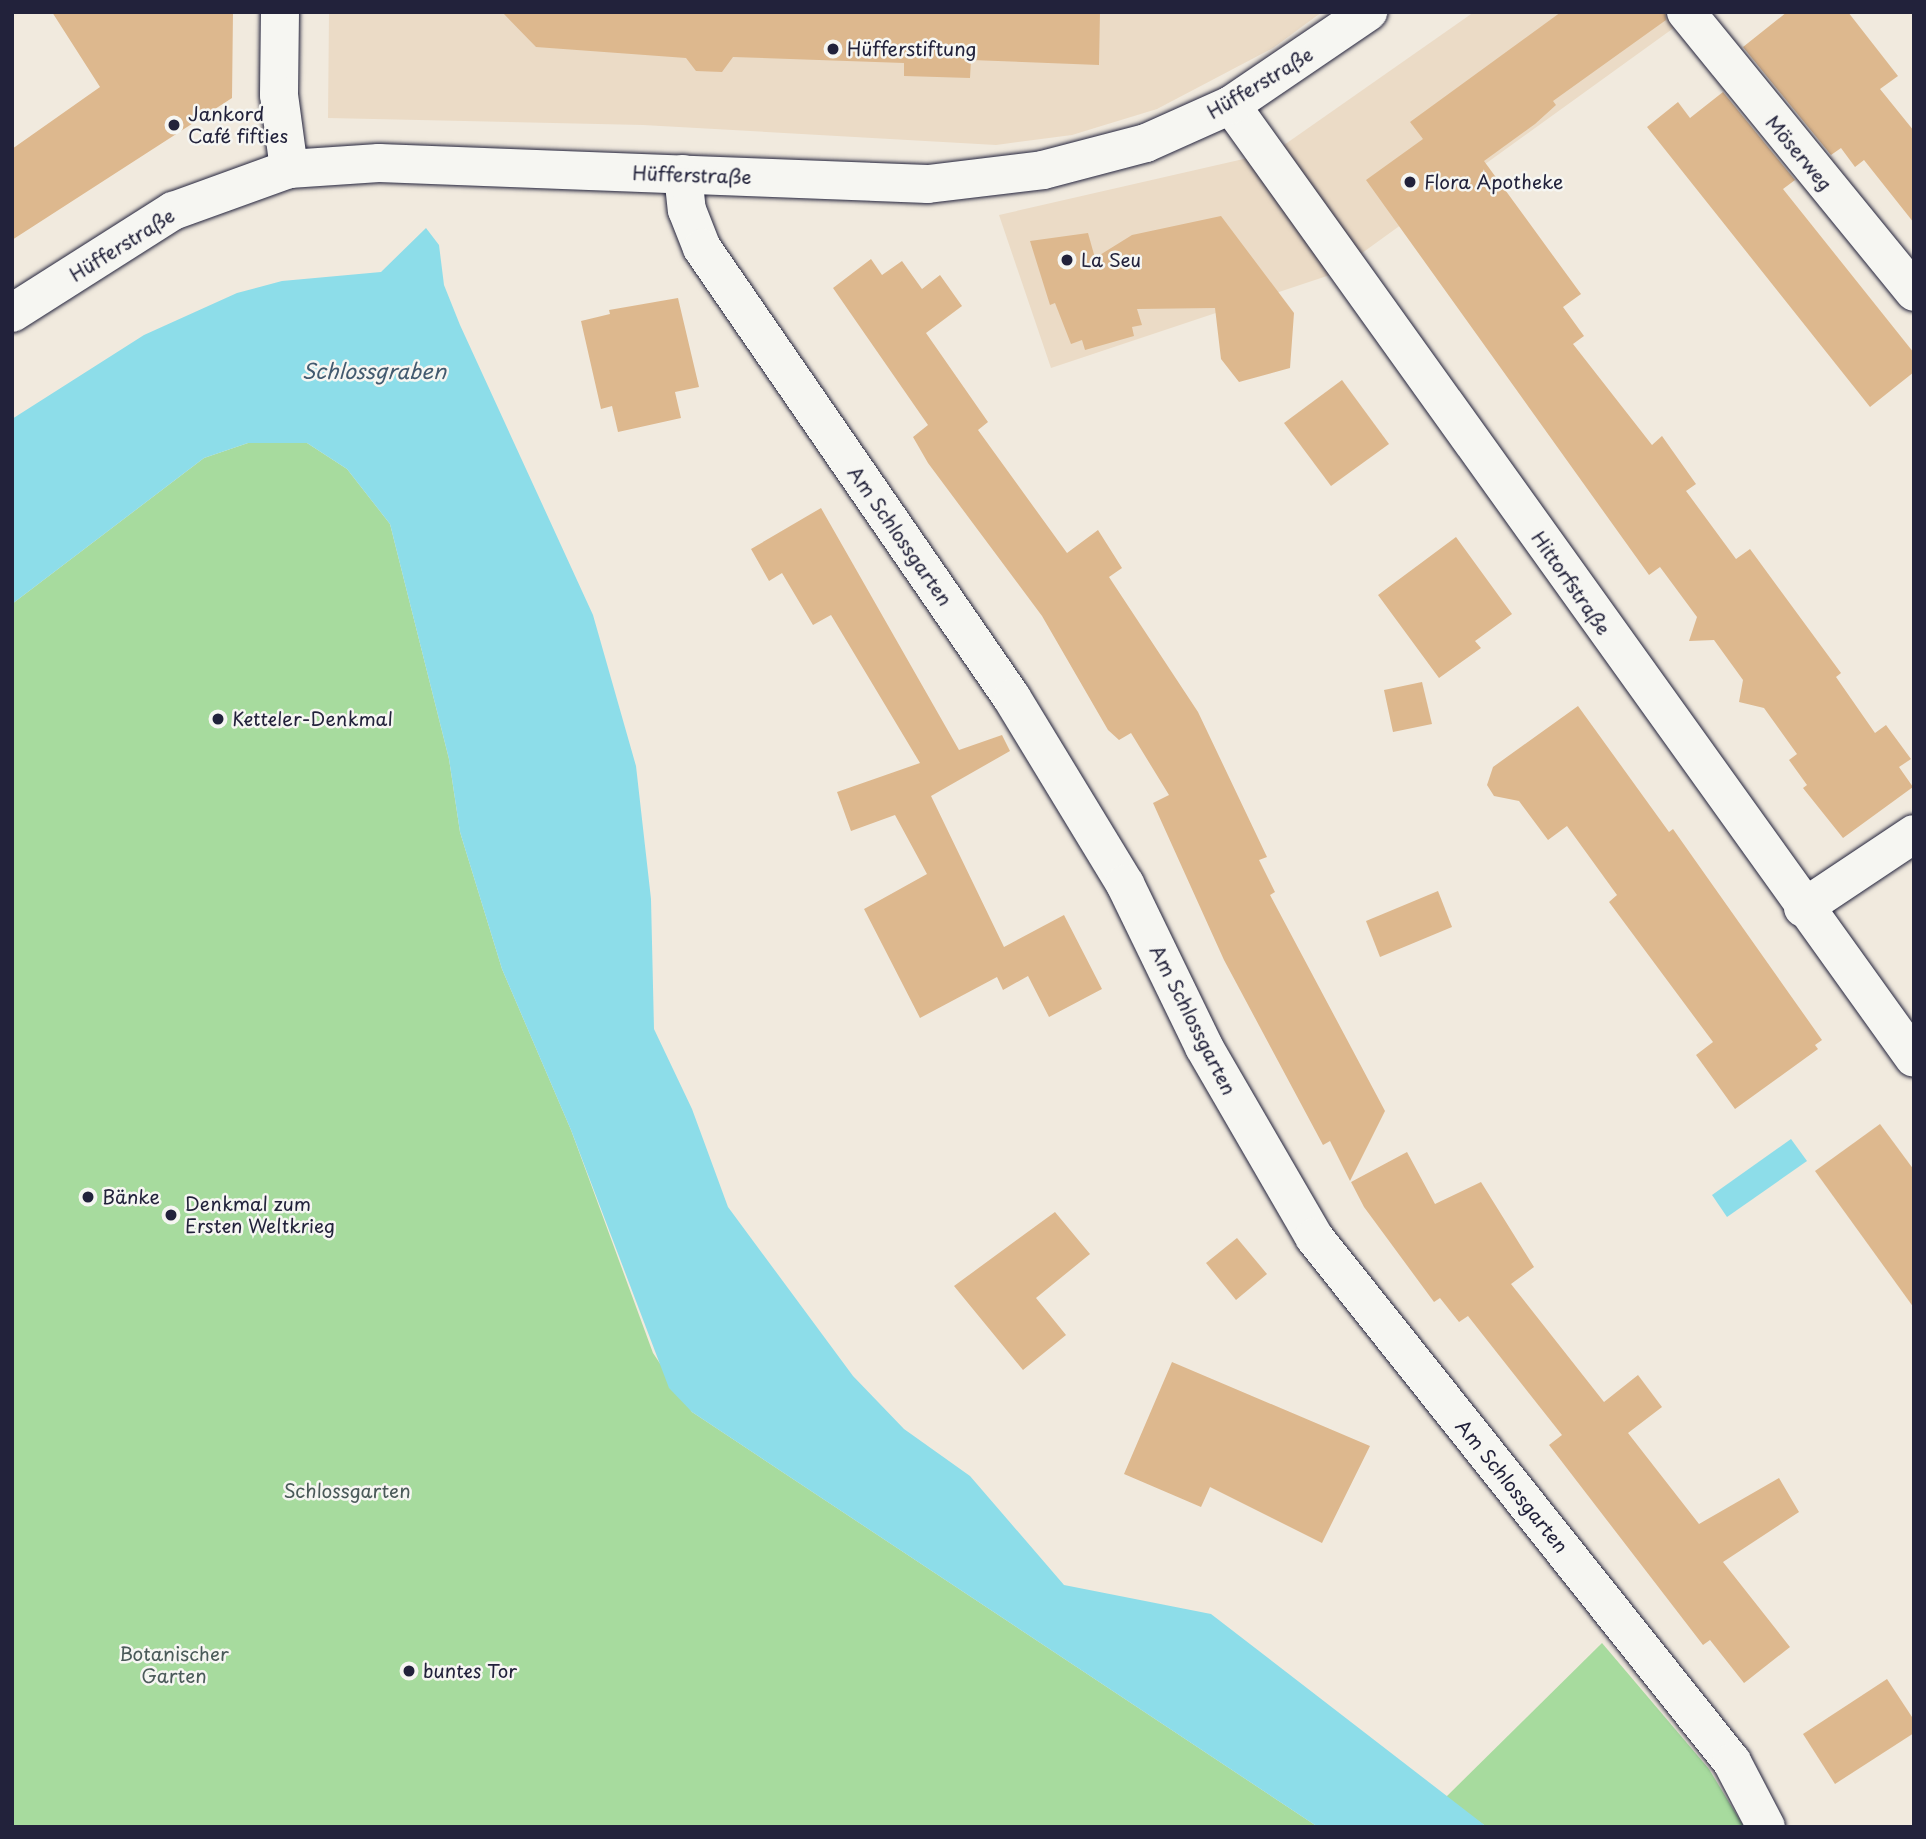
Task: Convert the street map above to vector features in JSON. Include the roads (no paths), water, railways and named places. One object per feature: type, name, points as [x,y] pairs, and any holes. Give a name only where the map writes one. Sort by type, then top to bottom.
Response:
[{"type":"street","points":[[280,12],[279,94],[289,169]]},
{"type":"street","name":"Hüfferstraße","points":[[12,313],[173,211],[289,169],[379,163],[928,184],[1043,170],[1146,143],[1231,105],[1368,12]]},
{"type":"street","name":"Möserweg","points":[[1686,12],[1914,292]]},
{"type":"street","name":"Hittorfstraße","points":[[1231,105],[1803,908],[1914,1058]]},
{"type":"street","name":"Am Schlossgarten","points":[[683,174],[687,210],[702,248],[1019,710],[1125,884],[1203,1047],[1314,1237],[1732,1762],[1766,1827]]},
{"type":"street","points":[[1803,908],[1914,834]]},
{"type":"water","name":"Schlossgraben","points":[[426,228],[439,245],[444,285],[460,325],[593,615],[636,766],[651,899],[654,1029],[692,1109],[728,1207],[853,1376],[904,1429],[970,1476],[1064,1585],[1211,1614],[1487,1827],[1318,1827],[692,1412],[669,1388],[571,1130],[502,969],[460,832],[449,759],[390,524],[347,469],[307,443],[248,443],[204,458],[12,604],[12,419],[144,335],[237,293],[282,281],[381,272]]},
{"type":"water","points":[[1791,1139],[1807,1161],[1727,1217],[1712,1195]]},
{"type":"place","name":"Hüfferstiftung","points":[[833,49]]},
{"type":"place","name":"Jankord Café fifties","points":[[174,125]]},
{"type":"place","name":"Flora Apotheke","points":[[1410,182]]},
{"type":"place","name":"La Seu","points":[[1067,260]]},
{"type":"place","name":"Ketteler-Denkmal","points":[[218,719]]},
{"type":"place","name":"Bänke","points":[[88,1197]]},
{"type":"place","name":"Denkmal zum Ersten Weltkrieg","points":[[171,1215]]},
{"type":"place","name":"buntes Tor","points":[[409,1671]]},
{"type":"park label","name":"Schlossgarten","points":[[347,1491]]},
{"type":"park label","name":"Botanischer Garten","points":[[174,1665]]}]
